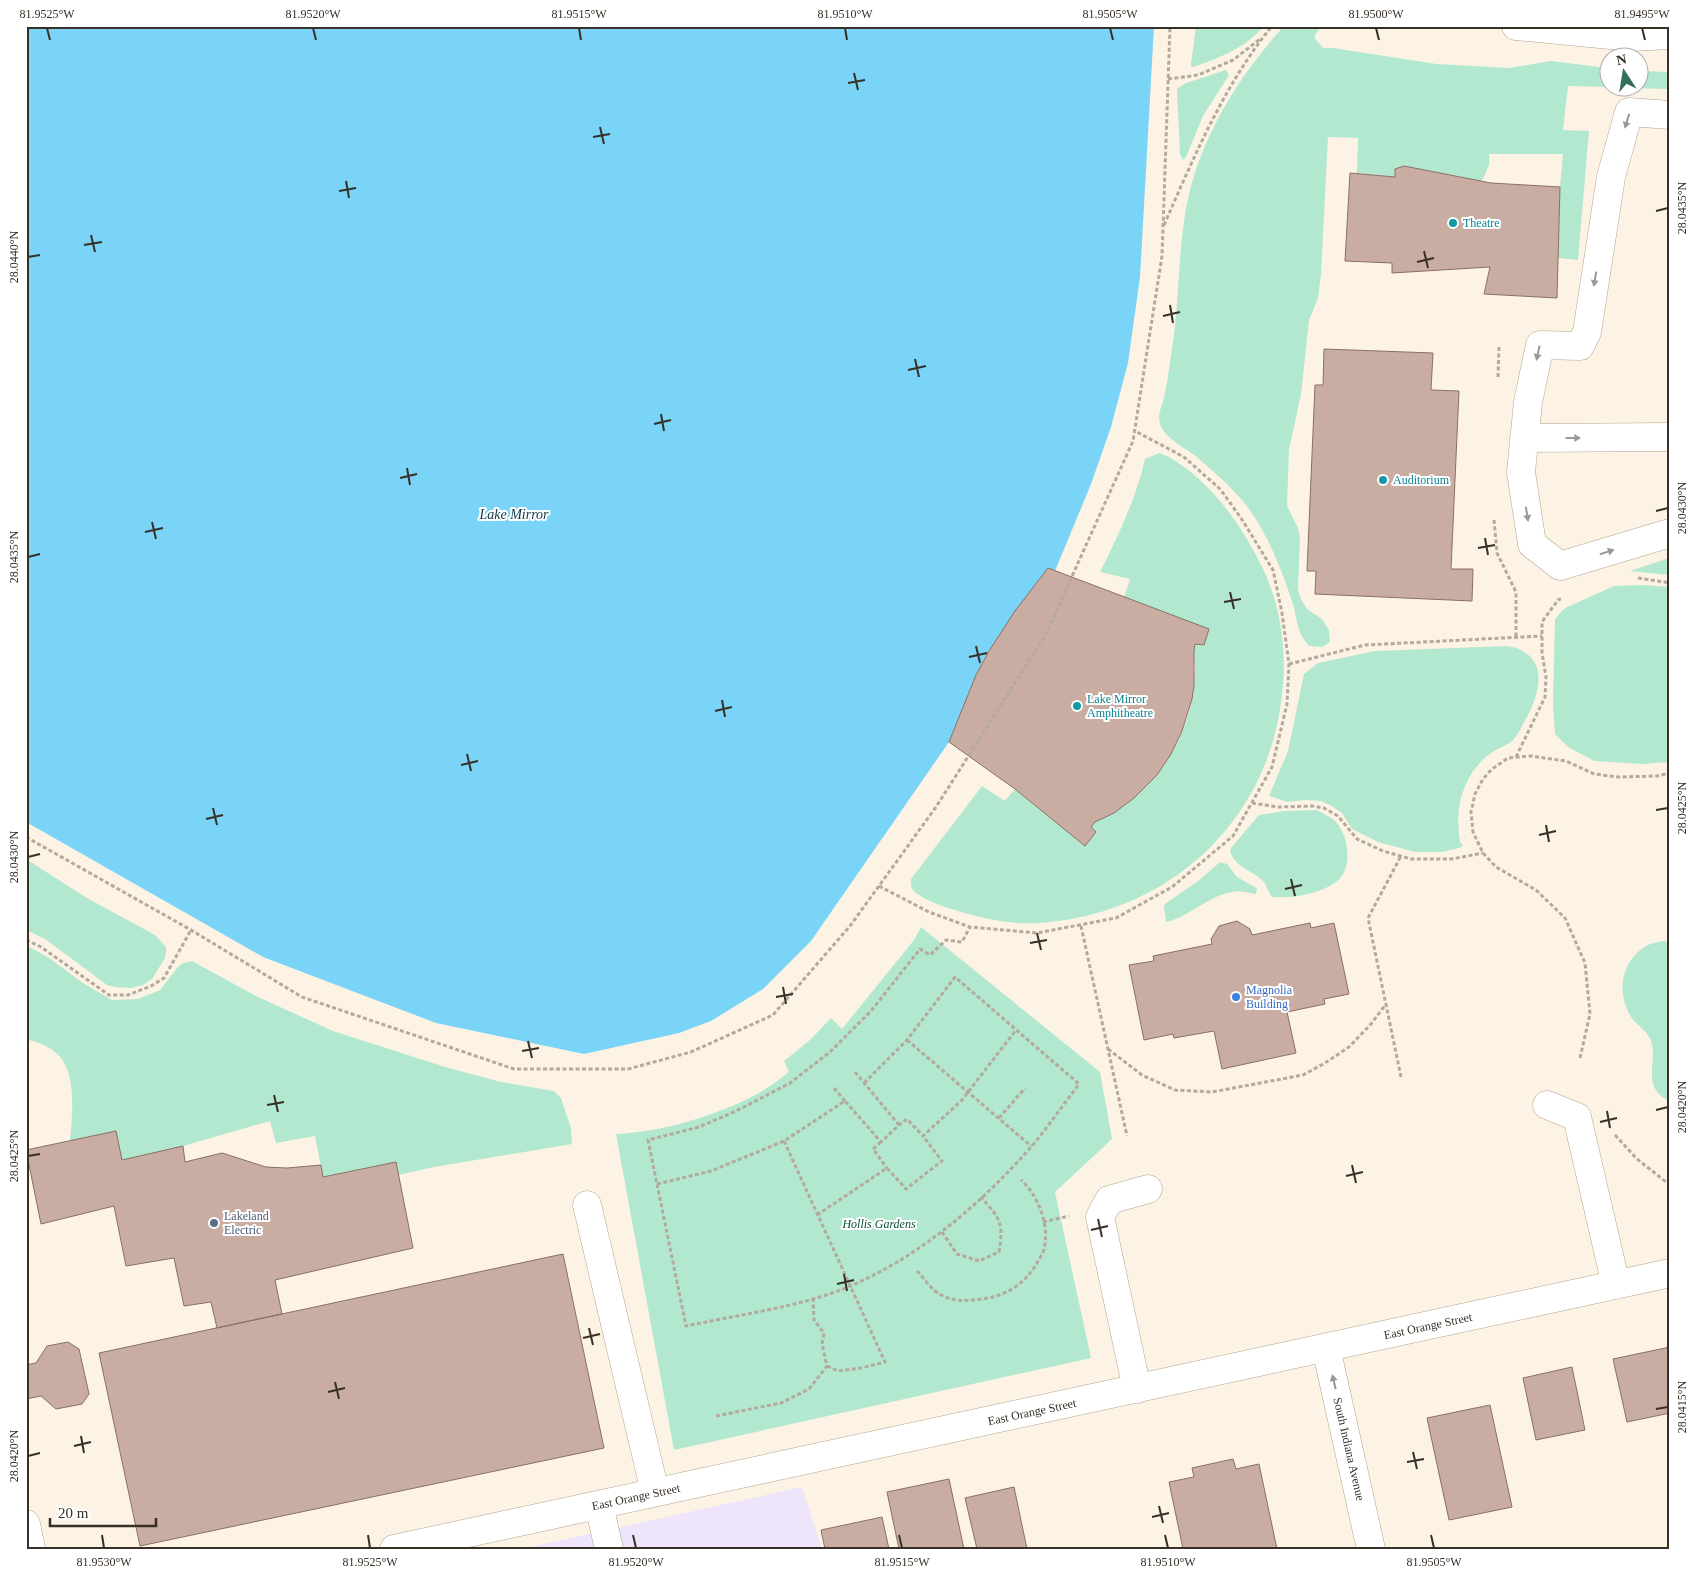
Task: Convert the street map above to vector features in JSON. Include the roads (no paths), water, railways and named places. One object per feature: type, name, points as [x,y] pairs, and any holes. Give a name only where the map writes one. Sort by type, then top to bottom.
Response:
[{"type":"street","points":[[1516,26],[1631,36],[1670,35]]},
{"type":"street","points":[[1670,114],[1629,112],[1611,177],[1587,332],[1580,346],[1540,345],[1528,402],[1521,472],[1532,544],[1560,566],[1670,533]]},
{"type":"street","points":[[1524,438],[1670,437]]},
{"type":"street","points":[[1548,1105],[1577,1117],[1616,1285]]},
{"type":"street","points":[[1137,1389],[1100,1217],[1109,1200],[1148,1189]]},
{"type":"street","points":[[587,1205],[655,1492]]},
{"type":"street","name":"East Orange Street","points":[[394,1549],[1670,1273]]},
{"type":"street","name":"South Indiana Avenue","points":[[1326,1348],[1371,1549]]},
{"type":"street","points":[[599,1505],[608,1549]]},
{"type":"street","points":[[26,1524],[31,1549]]},
{"type":"water","name":"Lake Mirror","points":[[26,26],[1154,26],[1140,277],[1128,363],[1111,427],[1091,484],[1055,571],[1015,611],[984,659],[949,742],[811,941],[763,989],[711,1021],[679,1033],[584,1054],[436,1023],[263,957],[26,822]]},
{"type":"place","name":"Theatre","points":[[1453,223]]},
{"type":"place","name":"Auditorium","points":[[1383,480]]},
{"type":"place","name":"Lake Mirror Amphitheatre","points":[[1077,706]]},
{"type":"place","name":"Magnolia Building","points":[[1236,997]]},
{"type":"place","name":"Lakeland Electric","points":[[214,1223]]},
{"type":"park label","name":"Hollis Gardens","points":[[879,1224]]}]
